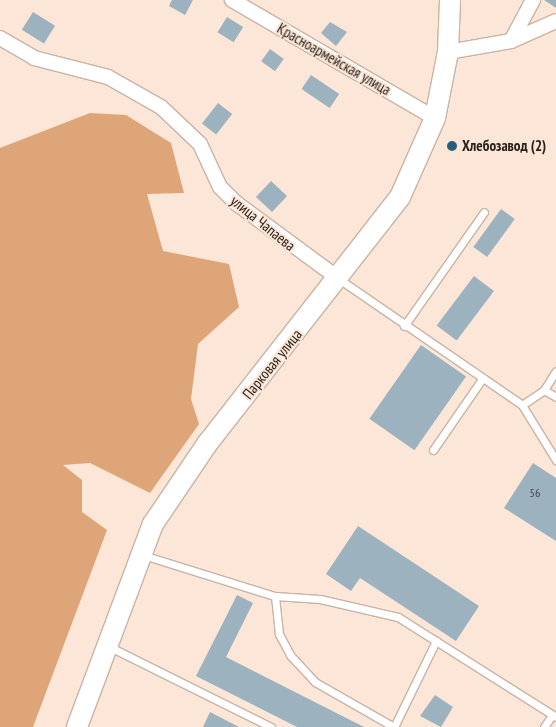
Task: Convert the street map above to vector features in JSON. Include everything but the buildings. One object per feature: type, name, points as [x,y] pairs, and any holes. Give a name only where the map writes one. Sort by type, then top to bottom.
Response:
[{"type":"main road","name":"Парковая улица","points":[[77,727],[140,554],[153,524],[207,444],[339,279],[400,197],[435,118],[448,52],[450,0]]},
{"type":"street","name":"Красноармейская улица","points":[[232,0],[435,118]]},
{"type":"street","points":[[511,41],[533,0]]},
{"type":"street","points":[[448,52],[511,41],[556,22]]},
{"type":"street","name":"улица Чапаева","points":[[0,38],[34,58],[108,77],[160,107],[200,144],[220,187],[236,203],[339,279]]},
{"type":"lane","points":[[404,326],[484,212]]},
{"type":"lane","points":[[339,279],[404,326],[522,405],[556,460]]},
{"type":"lane","points":[[522,405],[544,390],[556,371]]},
{"type":"lane","points":[[433,450],[482,379]]},
{"type":"lane","points":[[544,390],[556,397]]},
{"type":"lane","points":[[140,554],[275,596],[372,609],[398,617],[554,716],[544,727]]},
{"type":"lane","points":[[275,596],[279,634],[290,655],[315,682],[394,727],[436,641]]},
{"type":"lane","points":[[106,646],[271,727]]},
{"type":"shaded area","points":[[90,113],[126,115],[171,143],[184,193],[147,194],[163,251],[229,264],[239,307],[198,344],[191,399],[199,424],[150,493],[90,463],[63,465],[82,480],[82,512],[107,530],[33,727],[0,727],[0,148]]},
{"type":"place","name":"Хлебозавод (2)","points":[[452,146]]}]
